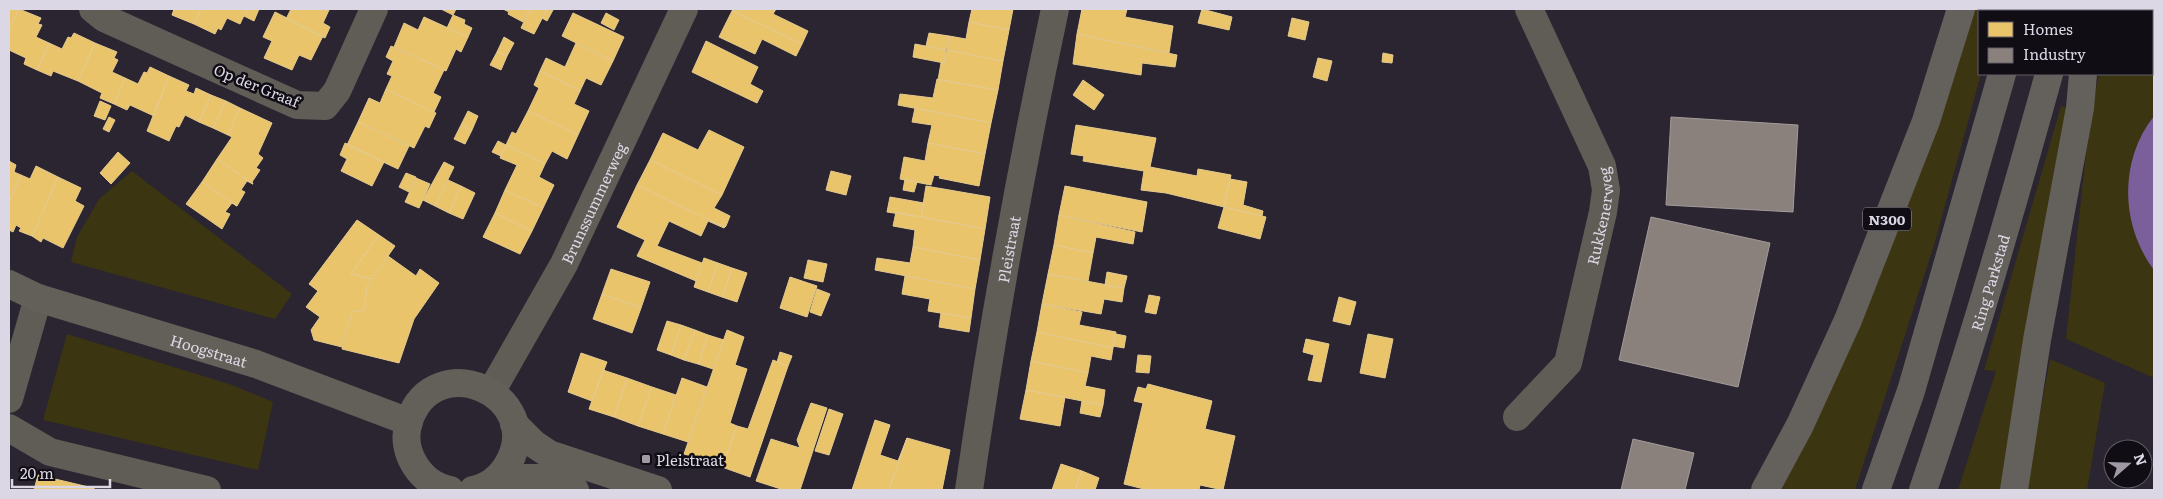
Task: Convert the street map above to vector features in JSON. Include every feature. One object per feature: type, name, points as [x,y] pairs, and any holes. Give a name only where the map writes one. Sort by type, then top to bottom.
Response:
[{"type":"highway","name":"N300","points":[[1765,490],[1800,424],[1848,320],[1926,121],[1960,9]]},
{"type":"highway","points":[[1876,490],[1912,391],[2002,75]]},
{"type":"highway","name":"Ring Parkstad","points":[[1923,490],[1962,373],[2012,207],[2049,75]]},
{"type":"highway","points":[[2014,490],[2037,340],[2080,108],[2083,75]]},
{"type":"main road","name":"Hoogstraat","points":[[9,284],[38,298],[256,364],[409,422]]},
{"type":"main road","points":[[450,490],[433,484],[416,468],[407,446],[409,422],[415,408],[424,397],[436,388],[464,382],[478,385],[491,392],[506,406],[514,424],[516,436],[513,453],[505,469],[489,484],[472,490]]},
{"type":"main road","points":[[514,424],[534,444],[549,454],[658,490]]},
{"type":"main road","points":[[497,478],[538,478],[575,490]]},
{"type":"street","name":"Op der Graaf","points":[[93,9],[104,18],[297,105],[325,106],[337,91],[374,9]]},
{"type":"street","name":"Brunssummerweg","points":[[491,392],[564,264],[684,9]]},
{"type":"street","name":"Pleistraat","points":[[969,490],[1004,264],[1055,9]]},
{"type":"street","name":"Rukkenerweg","points":[[1517,417],[1568,363],[1603,212],[1606,190],[1602,166],[1528,9]]},
{"type":"street","points":[[9,399],[38,298]]},
{"type":"street","points":[[9,428],[50,452],[207,490]]},
{"type":"shaded area","points":[[1972,9],[1998,9],[1978,10],[1978,75],[1981,75],[1935,242],[1855,490],[1781,490],[1805,440]]},
{"type":"shaded area","points":[[2154,9],[2154,378],[2066,339],[2090,116],[2099,75],[2153,75],[2153,10],[2112,10]]},
{"type":"shaded area","points":[[2061,106],[2069,108],[2002,490],[1958,490],[1996,371],[1984,370]]},
{"type":"shaded area","points":[[2154,116],[2154,270],[2143,252],[2135,233],[2128,193],[2134,152]]},
{"type":"shaded area","points":[[132,171],[292,294],[275,319],[71,262],[77,237],[99,199]]},
{"type":"shaded area","points":[[67,334],[232,385],[273,402],[258,470],[43,420]]},
{"type":"shaded area","points":[[2050,359],[2105,383],[2087,490],[2026,490]]},
{"type":"building: Homes","points":[[9,9],[19,9],[9,30]]},
{"type":"building: Homes","points":[[19,9],[41,18],[38,24],[42,25],[36,37],[49,43],[37,70],[24,64],[26,58],[9,50],[9,30]]},
{"type":"building: Homes","points":[[174,9],[201,9],[194,24],[172,15]]},
{"type":"building: Homes","points":[[201,9],[247,9],[240,24],[227,18],[221,30],[218,28],[215,34],[194,24]]},
{"type":"building: Homes","points":[[247,9],[259,9],[254,21],[244,16]]},
{"type":"building: Homes","points":[[291,9],[329,10],[323,23],[330,27],[325,38],[286,19]]},
{"type":"building: Homes","points":[[441,9],[456,9],[453,15]]},
{"type":"building: Homes","points":[[503,9],[530,9],[523,22]]},
{"type":"building: Homes","points":[[530,9],[547,9],[534,34],[521,28]]},
{"type":"building: Homes","points":[[547,9],[553,10],[547,21],[542,18]]},
{"type":"building: Homes","points":[[733,9],[776,9],[773,14],[808,31],[802,44],[732,11]]},
{"type":"building: Homes","points":[[972,9],[1013,9],[1009,30],[969,22]]},
{"type":"building: Homes","points":[[1082,9],[1127,9],[1125,17],[1173,26],[1169,53],[1077,34]]},
{"type":"building: Homes","points":[[1202,9],[1232,17],[1229,30],[1198,23]]},
{"type":"building: Homes","points":[[732,11],[802,44],[796,56],[762,39],[755,54],[719,37]]},
{"type":"building: Homes","points":[[275,12],[323,36],[311,60],[299,55],[292,70],[264,58],[272,41],[263,37]]},
{"type":"building: Homes","points":[[573,13],[624,37],[613,61],[562,36]]},
{"type":"building: Homes","points":[[606,13],[619,20],[614,30],[601,23]]},
{"type":"building: Homes","points":[[453,15],[465,20],[464,24],[472,28],[468,37],[447,28]]},
{"type":"building: Homes","points":[[424,17],[468,37],[461,52],[456,49],[446,71],[394,47],[404,23],[418,30]]},
{"type":"building: Homes","points":[[1292,18],[1309,22],[1305,40],[1288,36]]},
{"type":"building: Homes","points":[[969,22],[1009,30],[1003,61],[947,50],[949,36],[966,39]]},
{"type":"building: Homes","points":[[74,33],[95,43],[78,81],[53,71],[51,76],[37,70],[49,43],[62,49],[68,37],[71,38]]},
{"type":"building: Homes","points":[[929,33],[949,36],[946,50],[926,46]]},
{"type":"building: Homes","points":[[1077,34],[1177,55],[1175,67],[1142,63],[1141,75],[1073,64]]},
{"type":"building: Homes","points":[[504,37],[514,43],[507,56],[497,52]]},
{"type":"building: Homes","points":[[706,41],[758,67],[750,84],[763,91],[757,103],[692,72]]},
{"type":"building: Homes","points":[[95,43],[117,52],[114,58],[118,60],[112,72],[125,78],[114,104],[100,98],[102,93],[78,81]]},
{"type":"building: Homes","points":[[576,43],[613,61],[601,85],[586,78],[580,91],[540,71],[546,58],[565,67]]},
{"type":"building: Homes","points":[[915,44],[946,50],[944,63],[913,57]]},
{"type":"building: Homes","points":[[391,46],[444,70],[433,93],[441,97],[434,112],[386,89],[392,76],[387,74],[393,61],[386,57]]},
{"type":"building: Homes","points":[[947,50],[1003,61],[998,90],[938,80],[941,63],[944,63]]},
{"type":"building: Homes","points":[[497,52],[507,56],[501,70],[490,65]]},
{"type":"building: Homes","points":[[1383,53],[1393,55],[1392,63],[1382,62]]},
{"type":"building: Homes","points":[[1318,58],[1332,61],[1327,81],[1313,77]]},
{"type":"building: Homes","points":[[150,67],[169,76],[154,116],[130,105],[127,110],[114,104],[125,78],[138,84],[144,72],[147,73]]},
{"type":"building: Homes","points":[[540,71],[580,91],[574,104],[589,111],[578,135],[528,111],[539,88],[534,85]]},
{"type":"building: Homes","points":[[169,76],[189,85],[186,91],[194,94],[196,88],[211,95],[199,122],[185,115],[179,127],[176,126],[169,141],[147,131]]},
{"type":"building: Homes","points":[[937,79],[998,90],[991,123],[898,105],[900,94],[933,98]]},
{"type":"building: Homes","points":[[1083,80],[1104,95],[1094,110],[1073,95]]},
{"type":"building: Homes","points":[[386,89],[436,113],[429,128],[425,126],[414,148],[358,122],[369,98],[380,103]]},
{"type":"building: Homes","points":[[211,95],[226,101],[213,128],[199,122]]},
{"type":"building: Homes","points":[[100,101],[111,106],[105,120],[94,116]]},
{"type":"building: Homes","points":[[226,101],[240,108],[228,135],[213,128]]},
{"type":"building: Homes","points":[[240,108],[272,123],[258,154],[263,158],[256,168],[260,170],[252,182],[253,184],[217,159],[232,137],[228,135]]},
{"type":"building: Homes","points":[[915,108],[991,123],[985,154],[928,143],[932,125],[912,122]]},
{"type":"building: Homes","points":[[468,111],[478,116],[472,130],[461,125]]},
{"type":"building: Homes","points":[[528,111],[578,135],[567,159],[552,151],[545,164],[506,145],[512,132],[516,134]]},
{"type":"building: Homes","points":[[109,117],[115,120],[109,132],[103,129]]},
{"type":"building: Homes","points":[[358,122],[409,146],[398,169],[347,145]]},
{"type":"building: Homes","points":[[461,125],[472,130],[465,144],[454,139]]},
{"type":"building: Homes","points":[[1076,125],[1156,138],[1150,167],[1197,176],[1198,169],[1231,175],[1224,207],[1166,193],[1141,190],[1144,171],[1083,161],[1084,156],[1071,154]]},
{"type":"building: Homes","points":[[709,130],[744,147],[722,195],[650,160],[663,133],[698,150]]},
{"type":"building: Homes","points":[[498,141],[506,145],[501,156],[492,152]]},
{"type":"building: Homes","points":[[345,143],[384,162],[372,186],[341,171],[347,159],[340,155]]},
{"type":"building: Homes","points":[[928,143],[985,154],[979,186],[939,178],[940,176],[934,175],[931,185],[900,179],[904,157],[925,161]]},
{"type":"building: Homes","points":[[506,145],[545,164],[539,177],[554,185],[543,208],[505,190],[517,165],[500,158]]},
{"type":"building: Homes","points":[[118,152],[130,163],[111,184],[100,173]]},
{"type":"building: Homes","points":[[217,159],[253,184],[247,181],[241,190],[245,192],[237,206],[202,182]]},
{"type":"building: Homes","points":[[650,160],[722,195],[714,208],[730,216],[726,226],[718,224],[637,185]]},
{"type":"building: Homes","points":[[9,161],[16,165],[14,172],[21,175],[9,202]]},
{"type":"building: Homes","points":[[444,162],[454,167],[435,206],[423,200]]},
{"type":"building: Homes","points":[[36,166],[58,177],[32,236],[19,231],[21,228],[16,225],[13,232],[9,230],[9,202],[21,175],[30,179]]},
{"type":"building: Homes","points":[[831,171],[851,176],[846,195],[826,190]]},
{"type":"building: Homes","points":[[406,173],[416,177],[409,192],[399,187]]},
{"type":"building: Homes","points":[[58,177],[81,188],[75,201],[84,206],[63,248],[43,238],[41,242],[32,236]]},
{"type":"building: Homes","points":[[416,178],[430,184],[419,208],[405,202]]},
{"type":"building: Homes","points":[[905,179],[917,182],[914,192],[903,190]]},
{"type":"building: Homes","points":[[1230,179],[1247,182],[1243,205],[1263,211],[1262,216],[1224,207]]},
{"type":"building: Homes","points":[[448,180],[461,186],[449,213],[435,206]]},
{"type":"building: Homes","points":[[202,182],[237,206],[232,203],[225,212],[230,214],[222,229],[186,204]]},
{"type":"building: Homes","points":[[637,185],[718,224],[726,226],[724,228],[708,221],[701,236],[669,221],[657,246],[702,263],[696,281],[637,256],[645,240],[617,227]]},
{"type":"building: Homes","points":[[461,186],[475,193],[463,219],[449,213]]},
{"type":"building: Homes","points":[[926,186],[990,197],[985,229],[921,217]]},
{"type":"building: Homes","points":[[1065,186],[1147,202],[1142,232],[1059,215]]},
{"type":"building: Homes","points":[[505,190],[543,208],[532,231],[495,213]]},
{"type":"building: Homes","points":[[890,197],[924,203],[921,217],[887,212]]},
{"type":"building: Homes","points":[[1224,207],[1266,217],[1260,239],[1218,228]]},
{"type":"building: Homes","points":[[896,212],[985,229],[980,260],[913,247],[915,230],[893,226]]},
{"type":"building: Homes","points":[[495,213],[532,231],[520,254],[483,237]]},
{"type":"building: Homes","points":[[1059,215],[1135,232],[1133,244],[1096,237],[1093,253],[1054,245]]},
{"type":"building: Homes","points":[[357,220],[379,235],[351,274],[372,279],[367,287],[364,310],[352,312],[342,347],[314,340],[311,330],[320,317],[306,307],[318,291],[309,284]]},
{"type":"building: Homes","points":[[379,235],[395,246],[372,279],[351,274]]},
{"type":"building: Homes","points":[[1054,245],[1093,253],[1088,281],[1048,274]]},
{"type":"building: Homes","points":[[913,247],[980,260],[975,289],[875,270],[877,258],[910,263]]},
{"type":"building: Homes","points":[[388,256],[416,276],[420,269],[439,283],[414,319],[399,363],[342,349],[352,312],[364,310],[367,287]]},
{"type":"building: Homes","points":[[704,258],[718,263],[708,292],[694,287]]},
{"type":"building: Homes","points":[[808,260],[827,264],[823,282],[804,278]]},
{"type":"building: Homes","points":[[718,263],[732,268],[722,297],[708,292]]},
{"type":"building: Homes","points":[[732,268],[747,273],[737,302],[722,297]]},
{"type":"building: Homes","points":[[611,269],[650,282],[641,308],[602,294]]},
{"type":"building: Homes","points":[[1107,272],[1127,276],[1124,288],[1105,285]]},
{"type":"building: Homes","points":[[1048,274],[1124,288],[1122,302],[1104,299],[1101,314],[1042,304]]},
{"type":"building: Homes","points":[[905,276],[975,289],[971,318],[928,311],[930,299],[902,294]]},
{"type":"building: Homes","points":[[790,277],[817,286],[807,317],[780,308]]},
{"type":"building: Homes","points":[[817,289],[830,294],[821,316],[810,312]]},
{"type":"building: Homes","points":[[602,294],[641,308],[632,333],[593,319]]},
{"type":"building: Homes","points":[[1149,295],[1160,297],[1156,314],[1145,312]]},
{"type":"building: Homes","points":[[1339,297],[1356,302],[1350,325],[1333,321]]},
{"type":"building: Homes","points":[[1042,304],[1082,312],[1079,325],[1116,332],[1113,348],[1037,332]]},
{"type":"building: Homes","points":[[941,313],[971,318],[969,332],[939,327]]},
{"type":"building: Homes","points":[[667,321],[681,325],[671,355],[657,350]]},
{"type":"building: Homes","points":[[681,325],[695,330],[684,360],[671,355]]},
{"type":"building: Homes","points":[[695,330],[708,335],[698,364],[684,360]]},
{"type":"building: Homes","points":[[727,330],[744,337],[735,365],[747,369],[730,423],[737,426],[722,467],[684,454]]},
{"type":"building: Homes","points":[[1037,332],[1113,348],[1111,360],[1091,356],[1088,373],[1031,361]]},
{"type":"building: Homes","points":[[1116,334],[1126,336],[1124,348],[1113,346]]},
{"type":"building: Homes","points":[[1368,334],[1393,339],[1385,378],[1360,373]]},
{"type":"building: Homes","points":[[708,335],[724,340],[713,369],[698,364]]},
{"type":"building: Homes","points":[[1306,339],[1329,344],[1321,382],[1308,380],[1314,355],[1303,352]]},
{"type":"building: Homes","points":[[780,352],[792,356],[788,366],[777,362]]},
{"type":"building: Homes","points":[[581,353],[607,362],[592,401],[568,392]]},
{"type":"building: Homes","points":[[1138,355],[1151,356],[1149,373],[1136,372]]},
{"type":"building: Homes","points":[[773,360],[788,366],[750,477],[722,467],[737,426],[748,429]]},
{"type":"building: Homes","points":[[1031,361],[1088,373],[1085,386],[1105,390],[1103,405],[1026,390]]},
{"type":"building: Homes","points":[[603,370],[627,378],[614,417],[589,409]]},
{"type":"building: Homes","points":[[627,378],[652,387],[638,426],[614,417]]},
{"type":"building: Homes","points":[[682,378],[707,387],[688,442],[663,434]]},
{"type":"building: Homes","points":[[1148,384],[1212,401],[1205,429],[1235,436],[1223,490],[1200,485],[1199,490],[1148,490],[1124,484],[1143,403],[1134,401],[1138,387],[1146,389]]},
{"type":"building: Homes","points":[[652,387],[676,395],[663,434],[638,426]]},
{"type":"building: Homes","points":[[1026,390],[1065,397],[1060,426],[1020,419]]},
{"type":"building: Homes","points":[[1082,401],[1103,405],[1100,417],[1080,413]]},
{"type":"building: Homes","points":[[811,403],[827,408],[800,490],[784,490],[756,481],[771,439],[800,448],[797,440]]},
{"type":"building: Homes","points":[[829,409],[843,414],[829,455],[815,451]]},
{"type":"building: Homes","points":[[875,420],[890,425],[880,455],[898,461],[907,438],[889,490],[852,490]]},
{"type":"building: Homes","points":[[907,438],[950,450],[942,490],[889,490]]},
{"type":"building: Homes","points":[[1061,464],[1082,471],[1075,490],[1052,490]]},
{"type":"building: Homes","points":[[1082,471],[1099,478],[1095,490],[1075,490]]},
{"type":"building: Homes","points":[[38,475],[93,488],[96,490],[34,490]]},
{"type":"building: Industry","points":[[1671,117],[1798,125],[1793,212],[1666,205]]},
{"type":"building: Industry","points":[[1651,217],[1770,243],[1738,387],[1619,360]]},
{"type":"building: Industry","points":[[1633,439],[1694,453],[1685,490],[1621,490]]},
{"type":"place","name":"Pleistraat","points":[[646,459]]}]
